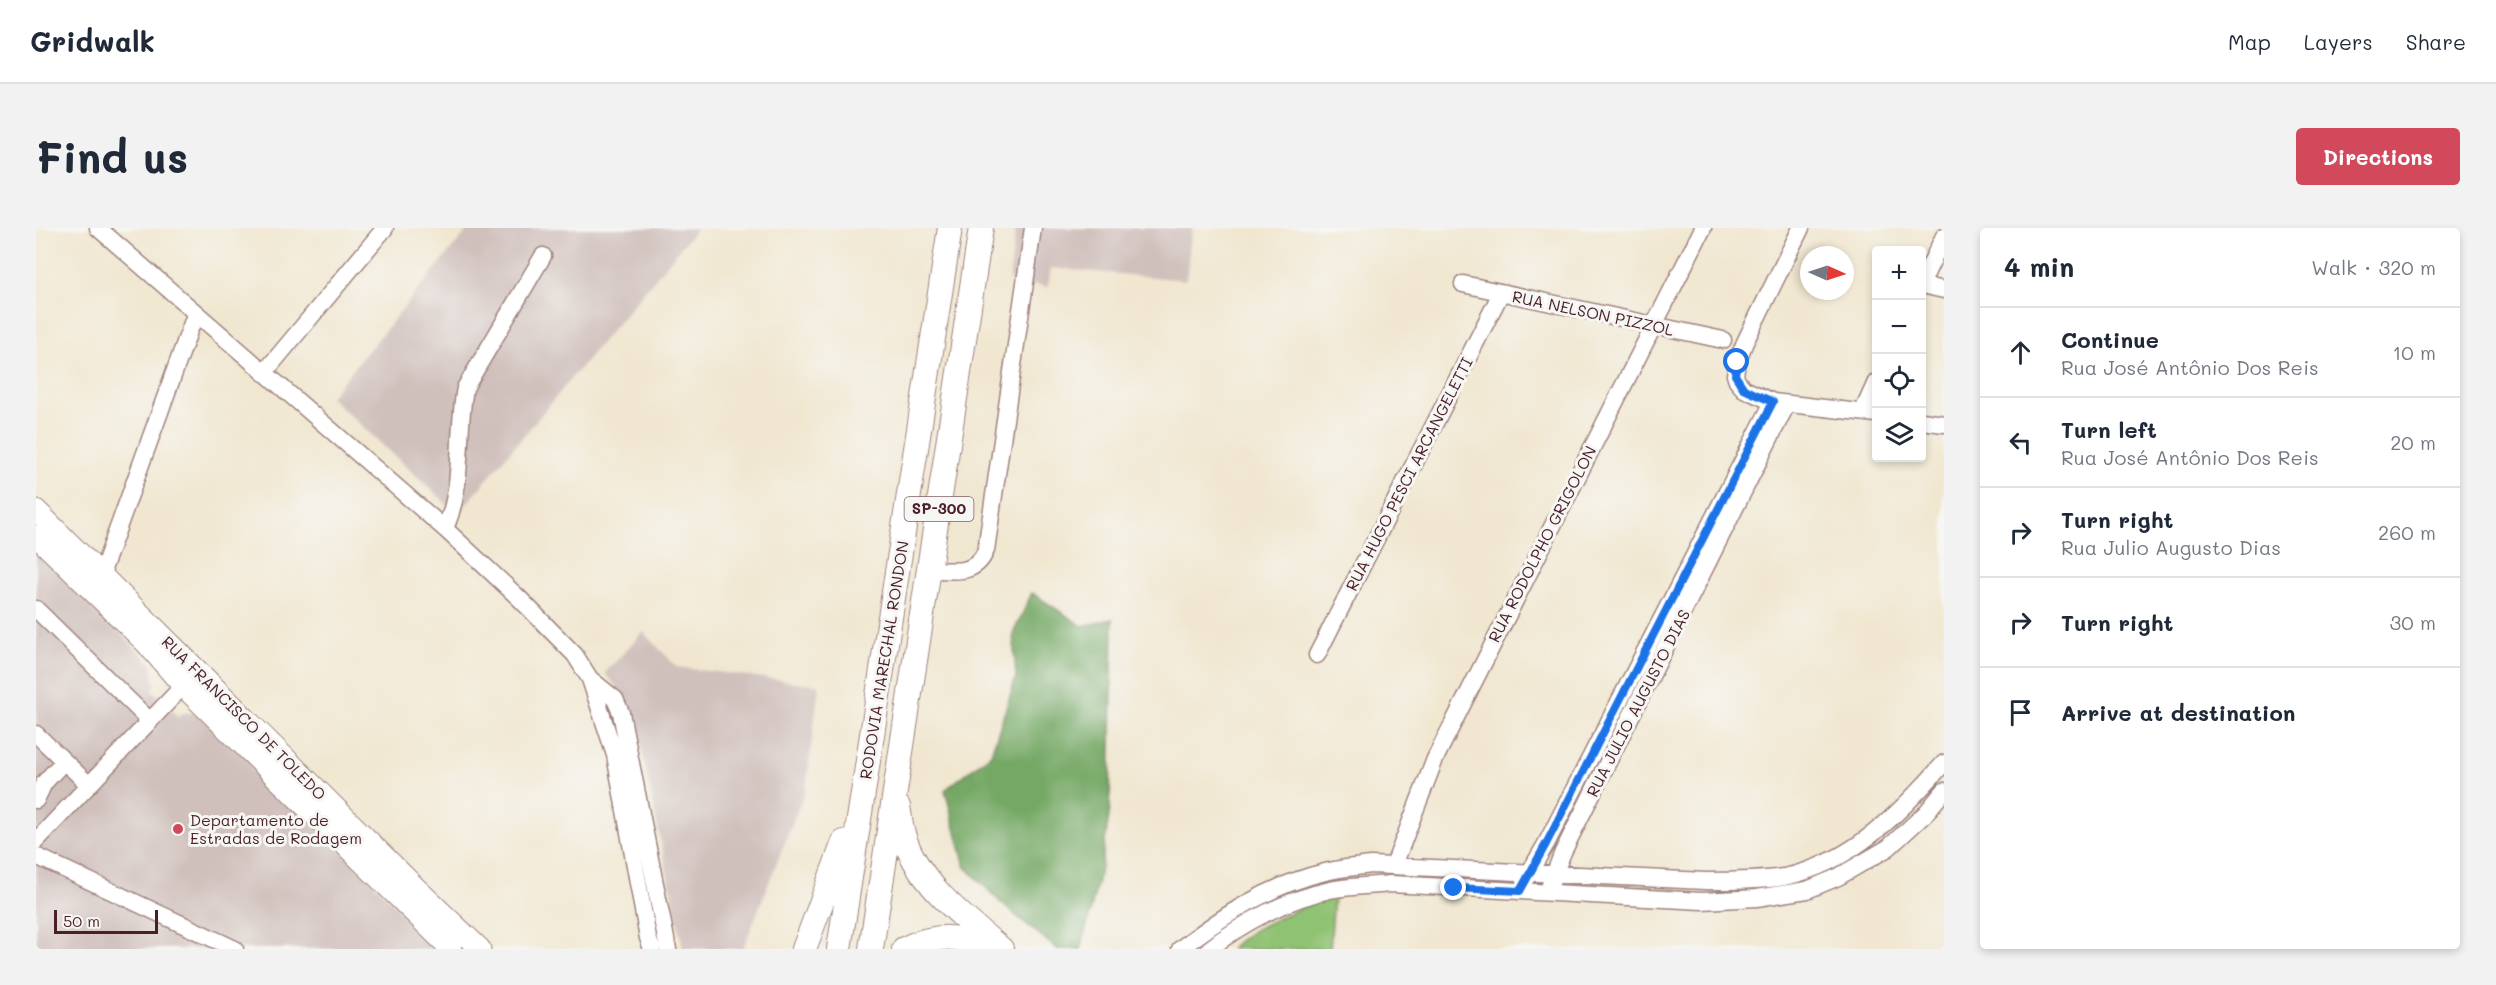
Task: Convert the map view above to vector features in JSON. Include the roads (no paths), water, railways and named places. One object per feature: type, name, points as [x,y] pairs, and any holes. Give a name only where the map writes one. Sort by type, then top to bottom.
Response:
[{"type":"highway","points":[[942,228],[946,262]]},
{"type":"highway","name":"RODOVIA MARECHAL RONDON","points":[[839,949],[950,228]]},
{"type":"highway","name":"RODOVIA MARECHAL RONDON","points":[[871,949],[981,228]]},
{"type":"highway","points":[[804,949],[823,904],[863,789]]},
{"type":"highway","points":[[896,789],[903,835],[915,862],[953,907],[1000,949]]},
{"type":"highway","points":[[904,949],[940,936],[960,938],[1000,949]]},
{"type":"main road","name":"RUA FRANCISCO DE TOLEDO","points":[[36,510],[480,949]]},
{"type":"main road","name":"RUA FRANCISCO DE TOLEDO","points":[[36,536],[138,635],[183,686],[452,949]]},
{"type":"street","points":[[98,228],[445,529],[551,629],[574,655],[590,679],[615,699],[621,713],[644,870],[652,949]]},
{"type":"street","points":[[929,569],[955,571],[975,566],[982,560],[986,550],[1033,228]]},
{"type":"street","name":"RUA RODOLPHO GRIGOLON","points":[[1394,865],[1435,759],[1703,228]]},
{"type":"street","points":[[1801,228],[1744,342],[1737,362],[1735,375],[1737,381],[1744,389],[1780,403],[1870,412]]},
{"type":"street","points":[[264,373],[376,231]]},
{"type":"street","points":[[1926,275],[1944,236]]},
{"type":"street","points":[[445,529],[457,494],[460,473],[461,412],[465,388],[543,256]]},
{"type":"street","name":"RUA NELSON PIZZOL","points":[[1463,284],[1723,340]]},
{"type":"street","points":[[1926,285],[1944,291]]},
{"type":"street","name":"RUA HUGO PESCI ARCANGELETTI","points":[[1317,655],[1501,293]]},
{"type":"street","points":[[101,575],[196,312]]},
{"type":"street","name":"RUA JULIO AUGUSTO DIAS","points":[[1520,891],[1780,403]]},
{"type":"street","name":"RUA JULIO AUGUSTO DIAS","points":[[1548,892],[1553,874],[1780,403]]},
{"type":"street","points":[[1926,422],[1944,424]]},
{"type":"street","points":[[36,609],[149,720]]},
{"type":"street","points":[[36,841],[183,686]]},
{"type":"street","points":[[36,734],[88,784]]},
{"type":"street","points":[[36,800],[44,783],[64,761]]},
{"type":"street","points":[[1180,949],[1251,900],[1306,878],[1371,865],[1706,881],[1755,880],[1809,870],[1854,848],[1892,819],[1944,764]]},
{"type":"street","points":[[1215,946],[1287,903],[1331,890],[1391,884],[1702,901],[1757,898],[1808,890],[1838,878],[1888,848],[1925,814],[1944,791]]},
{"type":"street","points":[[36,856],[235,949]]},
{"type":"street","points":[[644,870],[668,949]]},
{"type":"street","points":[[1215,946],[1218,921]]},
{"type":"place","name":"Departamento de Estradas de Rodagem","points":[[178,829]]}]
